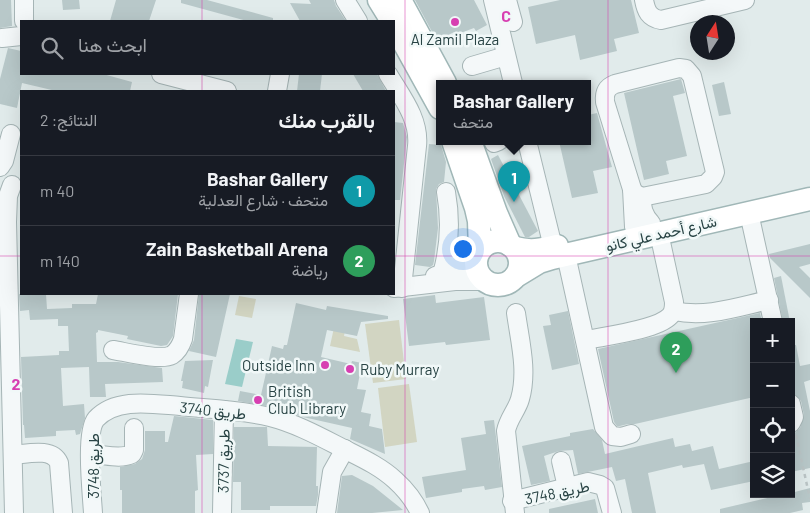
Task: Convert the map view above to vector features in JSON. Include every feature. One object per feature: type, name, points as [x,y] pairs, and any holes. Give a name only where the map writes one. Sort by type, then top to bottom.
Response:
[{"type":"main road","points":[[379,0],[391,20]]},
{"type":"main road","points":[[400,0],[444,80]]},
{"type":"main road","points":[[395,27],[436,101]]},
{"type":"main road","points":[[454,145],[479,221],[478,270],[486,281],[499,284],[506,283],[516,276],[519,270],[520,259],[512,247],[496,212],[471,145]]},
{"type":"main road","name":"شارع أحمد علي كانو","points":[[516,276],[559,251],[810,184]]},
{"type":"main road","name":"شارع أحمد علي كانو","points":[[648,228],[749,213],[810,199]]},
{"type":"main road","points":[[479,254],[491,242],[504,242],[512,247]]},
{"type":"main road","name":"شارع أحمد علي كانو","points":[[512,247],[528,251],[559,251]]},
{"type":"street","points":[[24,0],[24,20]]},
{"type":"street","points":[[345,0],[357,20]]},
{"type":"street","points":[[493,0],[512,80]]},
{"type":"street","points":[[507,0],[513,22]]},
{"type":"street","points":[[644,0],[650,16],[661,20],[745,0]]},
{"type":"street","points":[[2,38],[20,36]]},
{"type":"street","points":[[472,66],[506,56]]},
{"type":"street","points":[[586,340],[653,326],[670,316],[674,311],[674,302],[605,102],[605,93],[615,84],[679,68],[686,69],[692,76],[714,167],[713,177],[706,184],[637,193]]},
{"type":"street","points":[[165,75],[218,90]]},
{"type":"street","points":[[276,90],[280,75]]},
{"type":"street","points":[[389,75],[413,116],[418,131],[401,229],[401,288]]},
{"type":"street","points":[[0,167],[4,162],[11,134]]},
{"type":"street","points":[[528,145],[586,340],[606,430],[616,437],[631,434]]},
{"type":"street","points":[[11,184],[8,196],[7,222],[6,368],[13,455],[14,513]]},
{"type":"street","points":[[442,274],[450,233],[446,192]]},
{"type":"street","points":[[749,213],[772,318]]},
{"type":"street","points":[[401,288],[451,271],[479,254]]},
{"type":"street","points":[[401,288],[455,281],[486,281]]},
{"type":"street","points":[[113,350],[160,357],[172,354],[181,346],[189,295]]},
{"type":"street","points":[[674,311],[691,314],[710,313],[769,300]]},
{"type":"street","points":[[514,507],[506,427],[520,401],[523,382],[523,360],[516,313]]},
{"type":"street","name":"طريق 3740","points":[[96,419],[115,407],[131,404],[153,404],[224,410],[282,420],[307,430],[380,468],[395,480],[416,504],[420,513]]},
{"type":"street","name":"طريق 3737","points":[[222,513],[224,410]]},
{"type":"street","name":"طريق 3748","points":[[93,513],[90,458],[91,432],[96,419]]},
{"type":"street","points":[[90,458],[106,460],[110,457],[132,454],[134,450],[134,428]]},
{"type":"street","points":[[326,513],[332,472],[345,449]]},
{"type":"street","points":[[13,455],[46,453],[57,459],[59,463],[63,513]]},
{"type":"street","points":[[561,461],[567,487]]},
{"type":"street","name":"طريق 3748","points":[[514,507],[567,487],[588,482],[605,488],[612,513]]},
{"type":"path","points":[[795,435],[810,499]]},
{"type":"green space","points":[[239,296],[256,299],[252,318],[235,315]]},
{"type":"green space","points":[[399,320],[406,379],[373,383],[365,324]]},
{"type":"green space","points":[[335,323],[346,325],[344,336],[357,339],[360,352],[330,346]]},
{"type":"green space","points":[[409,384],[417,442],[385,447],[378,388]]},
{"type":"water","points":[[236,339],[253,342],[242,387],[225,384]]},
{"type":"building","points":[[0,0],[11,0],[12,26],[0,28]]},
{"type":"building","points":[[62,0],[79,0],[80,9],[63,10]]},
{"type":"building","points":[[116,0],[156,0],[149,20],[110,20]]},
{"type":"building","points":[[181,0],[207,0],[273,18],[273,20],[243,20],[181,3]]},
{"type":"building","points":[[309,0],[334,0],[345,20],[299,20],[290,3],[311,4]]},
{"type":"building","name":"Al Zamil Plaza","points":[[415,0],[474,0],[487,25],[476,31],[474,28],[455,35],[454,32],[437,41]]},
{"type":"building","points":[[560,0],[631,0],[639,33],[614,39],[617,51],[580,60],[575,35],[536,44],[528,7]]},
{"type":"building","points":[[8,48],[20,51],[20,75],[107,75],[132,82],[130,90],[52,90],[22,83],[17,108],[0,104],[0,79]]},
{"type":"building","points":[[299,75],[322,75],[320,90],[297,90]]},
{"type":"building","points":[[354,75],[378,75],[385,90],[362,90]]},
{"type":"building","points":[[681,79],[685,93],[673,96],[687,156],[666,161],[669,174],[644,180],[624,93]]},
{"type":"building","points":[[724,82],[731,114],[719,116],[712,85]]},
{"type":"building","points":[[597,113],[612,167],[593,171],[598,193],[572,198],[560,145],[591,145],[591,114]]},
{"type":"building","points":[[395,122],[403,123],[407,137],[400,200],[395,200]]},
{"type":"building","points":[[429,144],[441,145],[446,162],[444,182],[439,184],[436,189],[438,228],[434,261],[430,267],[415,265]]},
{"type":"building","points":[[498,155],[538,231],[529,237],[525,237],[504,196],[491,159]]},
{"type":"building","points":[[810,244],[810,264],[799,267],[810,278],[810,298],[770,258],[769,254]]},
{"type":"building","points":[[781,276],[789,318],[782,318],[774,278]]},
{"type":"building","points":[[19,294],[46,295],[47,309],[72,308],[72,304],[96,304],[98,295],[178,295],[173,336],[167,345],[161,346],[127,339],[128,336],[98,330],[96,333],[97,362],[118,362],[162,368],[163,382],[105,384],[106,397],[90,397],[89,367],[61,368],[63,406],[84,404],[85,418],[80,434],[76,435],[75,430],[56,431],[56,436],[25,438],[21,357],[59,355],[59,351],[69,351],[68,326],[58,326],[58,319],[30,320],[29,310],[20,311]]},
{"type":"building","points":[[199,295],[230,295],[216,357],[189,351],[194,340]]},
{"type":"building","points":[[435,295],[436,303],[484,297],[490,340],[446,345],[445,342],[409,346],[403,299]]},
{"type":"building","points":[[296,303],[326,310],[327,306],[388,316],[388,319],[361,322],[357,336],[327,330],[321,357],[351,364],[352,361],[362,363],[357,389],[366,390],[361,412],[371,414],[369,426],[382,429],[385,454],[350,439],[352,428],[303,417],[272,407],[238,401],[240,391],[261,395],[272,346],[283,349],[284,345],[287,345]]},
{"type":"building","points":[[568,311],[579,364],[552,370],[543,326],[551,325],[549,315]]},
{"type":"building","points":[[760,313],[761,318],[750,318],[750,398],[635,424],[617,426],[614,422],[598,349]]},
{"type":"building","points":[[795,345],[800,366],[810,364],[810,380],[804,382],[810,411],[810,468],[795,471],[795,432],[800,428],[804,415],[801,401],[795,395]]},
{"type":"building","points":[[213,360],[208,387],[205,386],[204,393],[182,388],[183,381],[181,381],[185,361]]},
{"type":"building","points":[[174,416],[213,420],[213,454],[196,455],[198,490],[195,491],[195,513],[122,513],[120,467],[135,464],[142,459],[145,450],[145,431],[165,431],[165,442],[168,442]]},
{"type":"building","points":[[494,420],[502,487],[485,490],[484,486],[462,489],[462,492],[426,498],[422,477],[466,470],[461,438],[486,434],[484,421]]},
{"type":"building","points":[[234,427],[267,427],[268,446],[317,447],[316,486],[318,486],[318,495],[316,506],[270,506],[270,510],[241,510],[241,482],[233,482]]},
{"type":"building","points":[[593,429],[602,440],[605,454],[673,438],[675,447],[690,444],[692,451],[713,446],[719,469],[750,462],[750,482],[711,490],[704,464],[683,468],[682,465],[648,473],[656,513],[632,513],[625,479],[616,481],[612,467],[578,474],[573,450],[559,451],[544,456],[550,481],[531,485],[522,446],[570,436],[570,433]]},
{"type":"building","points":[[352,475],[373,486],[403,510],[372,513],[337,513],[342,476]]},
{"type":"building","points":[[810,488],[810,502],[802,503],[803,510],[790,513],[720,513],[720,509],[767,498],[795,498],[795,492]]},
{"type":"building","points":[[595,499],[598,513],[549,513],[549,509]]},
{"type":"place","name":"Al Zamil Plaza","points":[[455,22]]},
{"type":"place","name":"Bashar Gallery","points":[[514,202]]},
{"type":"place","name":"Outside Inn","points":[[325,365]]},
{"type":"place","name":"Ruby Murray","points":[[350,369]]},
{"type":"place","name":"Zain Basketball Arena","points":[[676,373]]},
{"type":"place","name":"British Club Library","points":[[258,400]]}]
